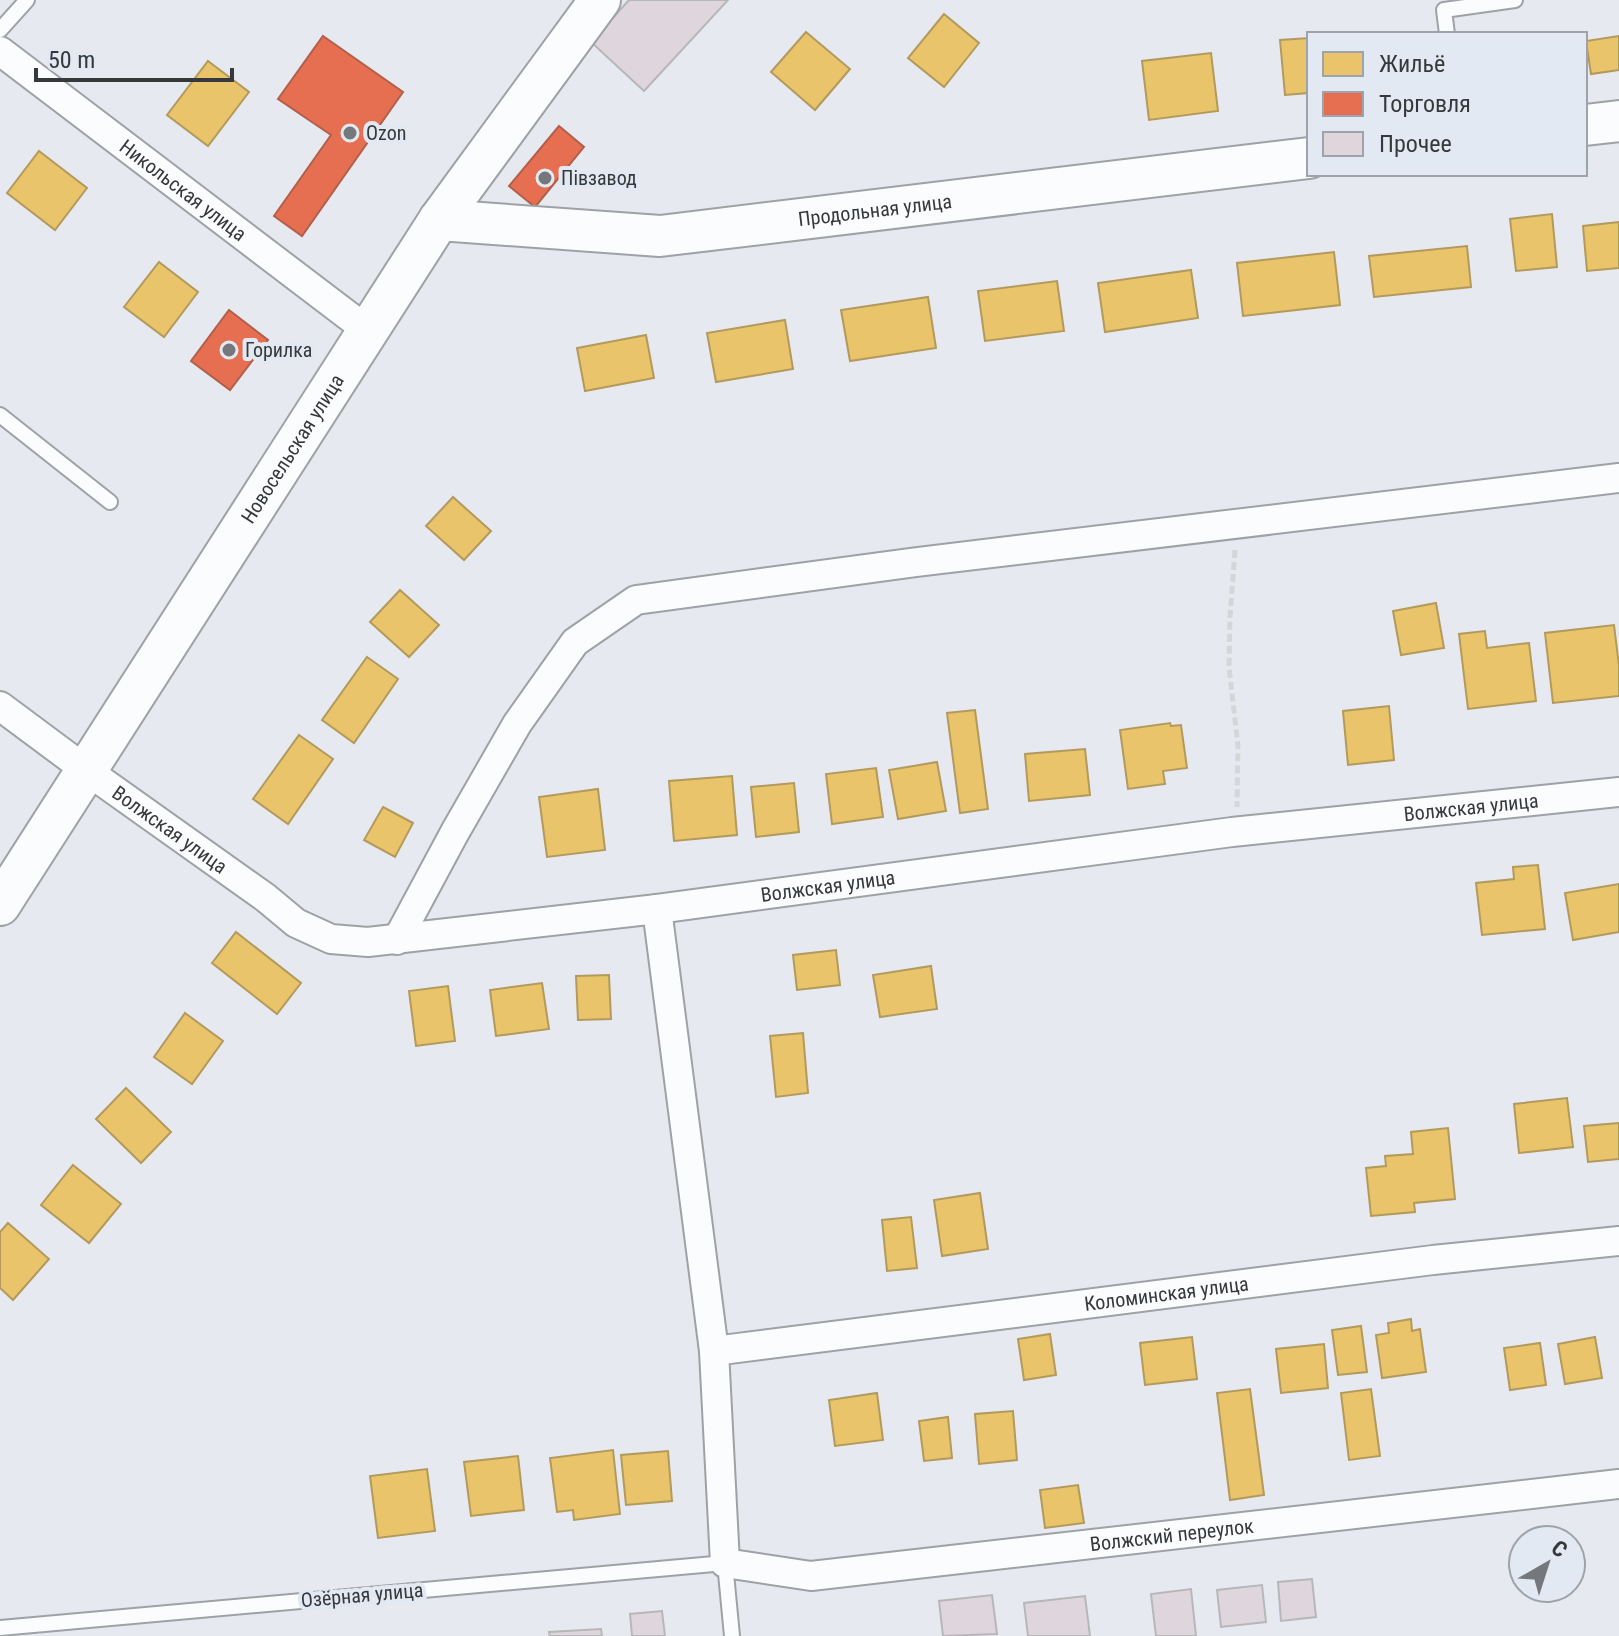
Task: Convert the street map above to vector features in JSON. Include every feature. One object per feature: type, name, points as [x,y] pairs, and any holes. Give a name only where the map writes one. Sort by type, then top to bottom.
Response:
[{"type":"street","name":"Новосельская улица","points":[[0,905],[439,220],[600,0]]},
{"type":"street","name":"Никольская улица","points":[[0,51],[367,330]]},
{"type":"street","points":[[1587,125],[1619,121]]},
{"type":"street","name":"Продольная улица","points":[[439,220],[660,236],[1307,158]]},
{"type":"street","points":[[397,940],[517,724],[575,642],[636,600],[933,560],[1619,478]]},
{"type":"street","name":"Волжская улица","points":[[0,706],[266,898],[296,923],[331,939],[368,942],[657,909],[1232,832],[1619,792]]},
{"type":"street","points":[[657,909],[714,1351],[725,1563]]},
{"type":"street","name":"Коломинская улица","points":[[714,1351],[1433,1260],[1619,1241]]},
{"type":"street","name":"Волжский переулок","points":[[725,1563],[811,1576],[1619,1484]]},
{"type":"lane","points":[[0,30],[27,0]]},
{"type":"lane","points":[[1447,32],[1444,10],[1515,0]]},
{"type":"lane","points":[[0,415],[110,502]]},
{"type":"lane","points":[[725,1563],[732,1636]]},
{"type":"lane","name":"Озёрная улица","points":[[0,1628],[725,1563]]},
{"type":"path","points":[[1232,832],[1237,814],[1238,746],[1229,667],[1234,524]]},
{"type":"building: Жильё","points":[[944,14],[979,43],[944,87],[908,58]]},
{"type":"building: Жильё","points":[[806,32],[850,69],[815,110],[771,72]]},
{"type":"building: Жильё","points":[[1619,36],[1619,70],[1591,74],[1587,41]]},
{"type":"building: Жильё","points":[[1307,38],[1307,93],[1285,95],[1280,40]]},
{"type":"building: Жильё","points":[[1211,53],[1218,111],[1149,120],[1142,61]]},
{"type":"building: Жильё","points":[[208,61],[249,92],[208,146],[167,115]]},
{"type":"building: Жильё","points":[[39,151],[87,188],[55,230],[7,193]]},
{"type":"building: Жильё","points":[[1552,214],[1557,267],[1516,271],[1510,219]]},
{"type":"building: Жильё","points":[[1619,222],[1619,268],[1587,271],[1583,226]]},
{"type":"building: Жильё","points":[[1467,246],[1471,287],[1374,297],[1369,256]]},
{"type":"building: Жильё","points":[[1334,252],[1340,305],[1243,316],[1237,263]]},
{"type":"building: Жильё","points":[[159,262],[198,292],[164,337],[124,307]]},
{"type":"building: Жильё","points":[[1191,270],[1198,318],[1105,332],[1098,283]]},
{"type":"building: Жильё","points":[[1057,281],[1064,331],[985,341],[978,291]]},
{"type":"building: Жильё","points":[[928,297],[936,348],[850,361],[841,310]]},
{"type":"building: Жильё","points":[[785,320],[793,369],[716,382],[707,333]]},
{"type":"building: Жильё","points":[[646,335],[654,378],[585,391],[577,348]]},
{"type":"building: Жильё","points":[[453,497],[491,531],[464,560],[426,526]]},
{"type":"building: Жильё","points":[[400,590],[439,625],[409,657],[370,622]]},
{"type":"building: Жильё","points":[[1436,603],[1444,648],[1401,655],[1393,611]]},
{"type":"building: Жильё","points":[[1614,625],[1619,696],[1553,703],[1545,633]]},
{"type":"building: Жильё","points":[[1485,631],[1487,648],[1529,643],[1536,701],[1468,709],[1459,634]]},
{"type":"building: Жильё","points":[[367,657],[398,679],[354,743],[322,720]]},
{"type":"building: Жильё","points":[[1389,706],[1394,760],[1348,765],[1343,711]]},
{"type":"building: Жильё","points":[[975,710],[988,809],[960,813],[947,713]]},
{"type":"building: Жильё","points":[[1170,723],[1171,726],[1181,725],[1187,768],[1163,771],[1165,784],[1128,789],[1120,730]]},
{"type":"building: Жильё","points":[[299,735],[333,759],[288,824],[253,799]]},
{"type":"building: Жильё","points":[[1085,749],[1090,795],[1029,801],[1025,754]]},
{"type":"building: Жильё","points":[[937,762],[946,811],[898,819],[889,770]]},
{"type":"building: Жильё","points":[[876,768],[883,817],[832,824],[826,774]]},
{"type":"building: Жильё","points":[[732,776],[737,835],[674,841],[669,781]]},
{"type":"building: Жильё","points":[[794,783],[799,832],[756,837],[751,787]]},
{"type":"building: Жильё","points":[[598,789],[605,850],[547,857],[539,797]]},
{"type":"building: Жильё","points":[[383,807],[413,823],[395,857],[364,840]]},
{"type":"building: Жильё","points":[[1538,865],[1545,929],[1482,935],[1476,883],[1514,879],[1513,867]]},
{"type":"building: Жильё","points":[[1619,884],[1619,932],[1573,940],[1565,893]]},
{"type":"building: Жильё","points":[[236,932],[301,983],[277,1014],[212,963]]},
{"type":"building: Жильё","points":[[836,950],[840,985],[797,990],[793,955]]},
{"type":"building: Жильё","points":[[931,966],[937,1009],[880,1017],[873,975]]},
{"type":"building: Жильё","points":[[609,975],[611,1019],[578,1020],[576,976]]},
{"type":"building: Жильё","points":[[542,983],[549,1029],[496,1036],[490,990]]},
{"type":"building: Жильё","points":[[448,986],[455,1041],[416,1046],[409,991]]},
{"type":"building: Жильё","points":[[185,1013],[223,1041],[192,1084],[154,1057]]},
{"type":"building: Жильё","points":[[803,1033],[808,1093],[776,1097],[770,1036]]},
{"type":"building: Жильё","points":[[126,1088],[171,1132],[141,1163],[96,1119]]},
{"type":"building: Жильё","points":[[1567,1098],[1573,1147],[1519,1153],[1514,1104]]},
{"type":"building: Жильё","points":[[1619,1123],[1619,1159],[1588,1162],[1584,1126]]},
{"type":"building: Жильё","points":[[1448,1128],[1455,1199],[1414,1203],[1415,1212],[1371,1216],[1366,1168],[1386,1166],[1385,1156],[1413,1154],[1411,1132]]},
{"type":"building: Жильё","points":[[73,1165],[121,1204],[89,1243],[41,1205]]},
{"type":"building: Жильё","points":[[980,1193],[988,1249],[942,1256],[934,1200]]},
{"type":"building: Жильё","points":[[911,1217],[917,1268],[887,1271],[882,1220]]},
{"type":"building: Жильё","points":[[8,1223],[49,1259],[13,1300],[0,1288],[0,1232]]},
{"type":"building: Жильё","points":[[1411,1319],[1412,1331],[1420,1329],[1426,1372],[1382,1378],[1376,1335],[1389,1333],[1388,1323]]},
{"type":"building: Жильё","points":[[1361,1326],[1367,1372],[1338,1375],[1332,1330]]},
{"type":"building: Жильё","points":[[1050,1334],[1056,1375],[1024,1380],[1018,1339]]},
{"type":"building: Жильё","points":[[1192,1337],[1197,1379],[1145,1385],[1140,1343]]},
{"type":"building: Жильё","points":[[1595,1337],[1602,1378],[1565,1384],[1558,1344]]},
{"type":"building: Жильё","points":[[1540,1343],[1546,1385],[1510,1390],[1504,1348]]},
{"type":"building: Жильё","points":[[1324,1344],[1328,1388],[1281,1393],[1276,1349]]},
{"type":"building: Жильё","points":[[1250,1389],[1264,1495],[1230,1500],[1217,1393]]},
{"type":"building: Жильё","points":[[1371,1389],[1380,1456],[1349,1460],[1341,1393]]},
{"type":"building: Жильё","points":[[877,1393],[883,1440],[835,1446],[829,1400]]},
{"type":"building: Жильё","points":[[1013,1411],[1017,1460],[979,1464],[975,1414]]},
{"type":"building: Жильё","points":[[948,1417],[952,1458],[924,1461],[919,1421]]},
{"type":"building: Жильё","points":[[613,1450],[620,1514],[574,1520],[573,1510],[557,1512],[550,1458]]},
{"type":"building: Жильё","points":[[668,1451],[672,1501],[626,1505],[621,1455]]},
{"type":"building: Жильё","points":[[518,1456],[524,1510],[471,1516],[464,1462]]},
{"type":"building: Жильё","points":[[427,1469],[435,1531],[378,1538],[370,1476]]},
{"type":"building: Жильё","points":[[1078,1485],[1084,1523],[1045,1528],[1040,1490]]},
{"type":"building: Торговля","points":[[323,36],[403,92],[302,236],[274,216],[331,135],[278,99]]},
{"type":"building: Торговля","points":[[559,126],[584,147],[535,207],[509,186]]},
{"type":"building: Торговля","name":"Горилка","points":[[229,310],[268,340],[230,390],[191,361]]},
{"type":"building: Прочее","points":[[629,0],[728,0],[644,91],[591,42]]},
{"type":"building: Прочее","points":[[1312,1579],[1316,1617],[1281,1621],[1278,1582]]},
{"type":"building: Прочее","points":[[1262,1585],[1266,1622],[1221,1627],[1217,1590]]},
{"type":"building: Прочее","points":[[1191,1589],[1196,1636],[1156,1636],[1151,1594]]},
{"type":"building: Прочее","points":[[992,1595],[997,1634],[943,1636],[939,1601]]},
{"type":"building: Прочее","points":[[1085,1596],[1090,1636],[1028,1636],[1024,1603]]},
{"type":"building: Прочее","points":[[662,1611],[665,1636],[632,1636],[630,1614]]},
{"type":"building: Прочее","points":[[601,1629],[602,1636],[550,1636],[549,1632]]},
{"type":"place","name":"Ozon","points":[[350,133]]},
{"type":"place","name":"Пiвзавод","points":[[545,178]]},
{"type":"place","name":"Горилка","points":[[229,350]]}]
